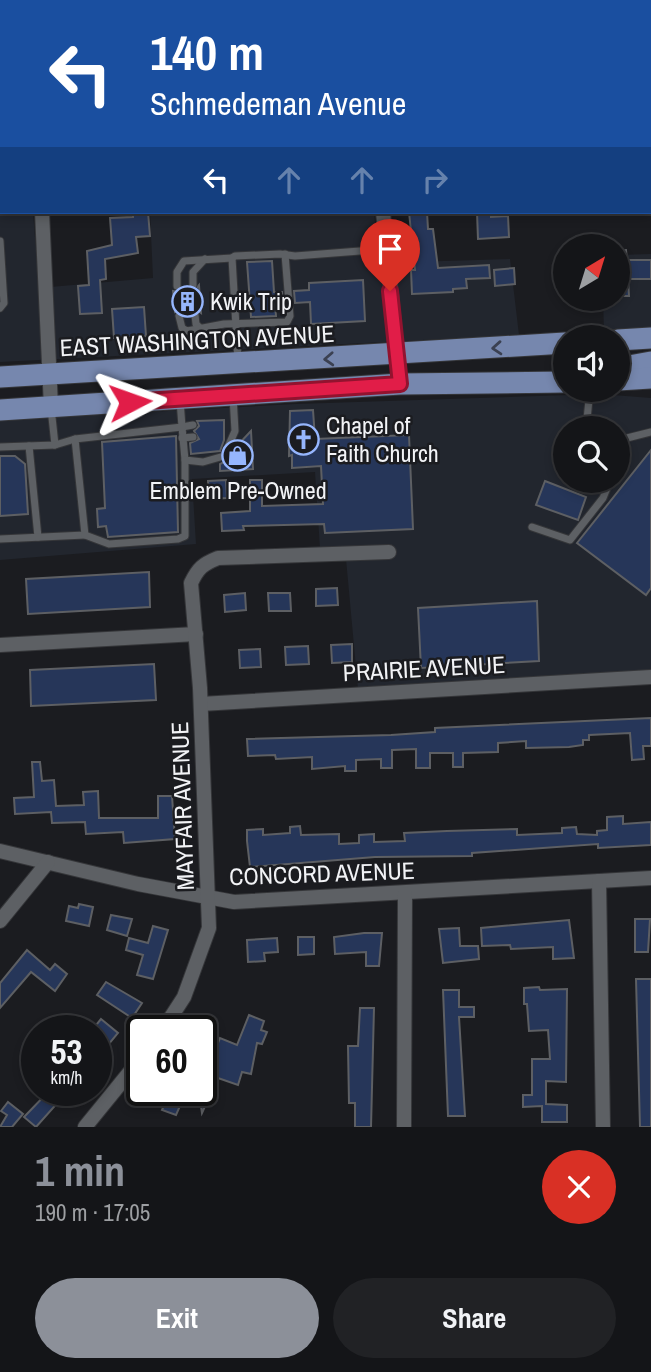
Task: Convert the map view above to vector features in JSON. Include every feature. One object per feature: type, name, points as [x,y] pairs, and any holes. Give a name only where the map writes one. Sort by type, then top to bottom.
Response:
[{"type":"main road","points":[[630,339],[651,338]]},
{"type":"main road","name":"EAST WASHINGTON AVENUE","points":[[0,377],[553,344]]},
{"type":"main road","points":[[630,366],[651,362]]},
{"type":"main road","points":[[630,379],[651,378]]},
{"type":"main road","points":[[0,410],[400,384],[553,382]]},
{"type":"street","points":[[42,214],[52,374],[51,407]]},
{"type":"street","points":[[383,214],[400,384]]},
{"type":"street","name":"MAYFAIR AVENUE","points":[[172,1015],[184,997],[209,928],[201,704],[191,583],[197,569],[218,558],[389,552]]},
{"type":"street","points":[[0,645],[196,634]]},
{"type":"street","name":"PRAIRIE AVENUE","points":[[201,704],[651,677]]},
{"type":"street","name":"CONCORD AVENUE","points":[[0,851],[234,902],[651,878]]},
{"type":"street","points":[[0,921],[48,862]]},
{"type":"street","points":[[599,881],[603,1127]]},
{"type":"street","points":[[404,1127],[405,894]]},
{"type":"street","points":[[85,1127],[126,1077]]},
{"type":"lane","points":[[0,91],[0,107]]},
{"type":"lane","points":[[0,241],[4,303],[0,307]]},
{"type":"lane","points":[[177,286],[177,272],[184,261],[386,248]]},
{"type":"lane","points":[[179,316],[182,328],[187,331],[236,324],[287,322],[290,316],[285,254]]},
{"type":"lane","points":[[232,258],[238,363]]},
{"type":"lane","points":[[193,285],[193,272],[206,259]]},
{"type":"lane","points":[[195,315],[196,324],[202,330]]},
{"type":"lane","points":[[185,460],[203,462],[223,456],[234,434],[233,395]]},
{"type":"lane","points":[[0,539],[85,535],[109,544],[178,539],[185,536],[185,460],[180,399]]},
{"type":"lane","points":[[51,407],[55,445]]},
{"type":"lane","points":[[224,424],[235,423]]},
{"type":"lane","points":[[0,447],[55,445],[75,439],[192,425]]},
{"type":"lane","points":[[630,437],[651,432]]},
{"type":"lane","points":[[224,435],[234,434]]},
{"type":"lane","points":[[182,439],[193,437]]},
{"type":"lane","points":[[75,439],[85,535]]},
{"type":"lane","points":[[29,446],[38,537]]},
{"type":"lane","points":[[532,527],[570,540],[606,493]]},
{"type":"shaded area","points":[[0,214],[33,214],[39,288],[153,278],[150,214],[374,214],[379,263],[510,259],[519,335],[0,362]]},
{"type":"shaded area","points":[[651,254],[651,327],[630,329],[630,325],[604,325],[603,312],[630,312],[630,255]]},
{"type":"shaded area","points":[[553,396],[553,402],[630,402],[630,396],[651,398],[651,672],[358,689],[345,548],[320,548],[315,472],[192,479],[196,544],[0,560],[0,420],[296,404]]},
{"type":"building","points":[[133,214],[148,214],[150,236],[136,237],[138,253],[105,259],[106,279],[100,280],[102,313],[80,314],[78,286],[89,285],[87,251],[112,245],[110,218],[133,217]]},
{"type":"building","points":[[409,214],[427,214],[428,229],[433,229],[438,268],[489,265],[490,278],[466,279],[467,288],[453,289],[453,292],[412,294],[411,270],[415,270]]},
{"type":"building","points":[[477,214],[508,216],[509,237],[478,239]]},
{"type":"building","points":[[630,260],[651,260],[651,279],[630,279]]},
{"type":"building","name":"Kwik Trip","points":[[272,261],[274,292],[282,292],[283,303],[275,304],[276,316],[251,317],[247,262]]},
{"type":"building","points":[[514,268],[515,284],[495,286],[494,270]]},
{"type":"building","name":"Kwik Trip","points":[[363,280],[365,321],[311,324],[310,302],[295,303],[294,291],[309,290],[309,283]]},
{"type":"building","name":"Kwik Trip","points":[[199,285],[201,313],[195,309],[189,315],[180,310],[175,312],[173,291],[179,292],[187,286],[194,291]]},
{"type":"building","points":[[144,307],[146,336],[114,338],[112,309]]},
{"type":"building","points":[[313,410],[315,439],[409,435],[413,529],[325,533],[324,524],[243,526],[244,530],[222,531],[221,513],[250,511],[250,480],[262,480],[262,506],[323,504],[321,466],[292,468],[292,455],[289,456],[290,411]]},
{"type":"building","points":[[224,420],[224,440],[220,451],[191,454],[190,443],[199,439],[194,431],[199,426],[197,421]]},
{"type":"building","points":[[251,431],[253,469],[220,471],[220,464],[228,460],[234,449]]},
{"type":"building","points":[[176,436],[178,532],[108,537],[106,526],[98,527],[97,509],[105,508],[102,442]]},
{"type":"building","points":[[651,450],[651,588],[646,595],[577,543],[617,493],[630,493],[630,476]]},
{"type":"building","points":[[0,456],[15,456],[25,464],[28,514],[0,516]]},
{"type":"building","points":[[226,480],[227,498],[209,499],[208,481]]},
{"type":"building","points":[[545,481],[553,484],[553,493],[576,493],[586,497],[578,520],[536,505]]},
{"type":"building","points":[[149,572],[150,607],[28,614],[26,579]]},
{"type":"building","points":[[337,588],[338,605],[316,606],[316,589]]},
{"type":"building","points":[[245,593],[246,610],[225,612],[224,595]]},
{"type":"building","points":[[268,593],[290,593],[291,611],[269,611]]},
{"type":"building","points":[[537,601],[539,661],[421,668],[418,608]]},
{"type":"building","points":[[352,644],[352,662],[332,663],[331,645]]},
{"type":"building","points":[[308,646],[309,664],[286,665],[285,647]]},
{"type":"building","points":[[260,649],[261,667],[240,668],[239,650]]},
{"type":"building","points":[[154,664],[156,700],[31,706],[30,670]]},
{"type":"building","points":[[651,718],[651,746],[643,746],[644,759],[632,760],[630,733],[589,735],[589,740],[583,740],[583,745],[569,747],[526,748],[526,741],[498,743],[498,752],[463,753],[463,767],[453,767],[453,753],[430,753],[430,768],[416,768],[416,749],[392,750],[392,768],[381,768],[381,759],[356,760],[356,771],[345,771],[345,766],[312,769],[312,757],[276,759],[275,755],[248,756],[247,739],[391,735],[435,732],[435,728]]},
{"type":"building","points":[[32,762],[40,762],[42,781],[54,780],[56,806],[84,805],[83,792],[98,791],[99,818],[158,818],[158,796],[172,796],[175,839],[124,843],[123,832],[86,834],[85,822],[52,823],[51,812],[15,814],[14,798],[34,797]]},
{"type":"building","points":[[623,816],[623,824],[651,822],[651,845],[598,848],[598,844],[472,853],[472,856],[375,857],[250,867],[247,841],[247,830],[263,829],[263,835],[290,833],[290,827],[300,826],[301,835],[339,834],[339,844],[359,843],[359,835],[374,834],[374,842],[405,841],[404,833],[447,831],[517,829],[517,835],[562,833],[562,828],[576,827],[577,834],[597,835],[597,831],[607,830],[607,817]]},
{"type":"building","points":[[79,904],[93,907],[89,926],[66,921],[69,906],[78,908]]},
{"type":"building","points":[[111,915],[132,919],[127,936],[107,930]]},
{"type":"building","points":[[635,919],[650,919],[648,952],[635,952]]},
{"type":"building","points":[[569,920],[574,958],[553,959],[553,947],[511,949],[510,945],[482,946],[481,928]]},
{"type":"building","points":[[153,926],[168,930],[153,979],[137,975],[143,955],[126,950],[129,938],[148,943]]},
{"type":"building","points":[[459,928],[460,946],[478,946],[479,959],[443,963],[439,929]]},
{"type":"building","points":[[382,933],[379,966],[366,966],[366,952],[335,954],[334,937]]},
{"type":"building","points":[[298,937],[314,937],[314,954],[298,955]]},
{"type":"building","points":[[277,938],[278,952],[264,953],[265,961],[248,962],[247,940]]},
{"type":"building","points":[[27,950],[50,970],[55,964],[67,974],[55,991],[31,972],[0,1008],[0,983]]},
{"type":"building","points":[[636,979],[651,979],[651,1127],[640,1127]]},
{"type":"building","points":[[106,982],[142,1003],[134,1015],[127,1015],[97,995]]},
{"type":"building","points":[[539,987],[540,990],[567,989],[566,1082],[546,1081],[546,1104],[567,1105],[567,1122],[542,1122],[542,1106],[523,1107],[523,1095],[532,1095],[532,1059],[550,1059],[548,1030],[529,1031],[527,1004],[524,1004],[524,988]]},
{"type":"building","points":[[443,990],[459,990],[459,1007],[474,1007],[474,1017],[459,1017],[465,1116],[448,1116]]},
{"type":"building","points":[[360,1008],[374,1008],[371,1127],[355,1127],[355,1103],[349,1103],[348,1046],[358,1046]]},
{"type":"building","points":[[249,1015],[264,1021],[261,1030],[267,1032],[262,1044],[257,1043],[251,1074],[242,1072],[238,1085],[218,1078],[217,1080],[217,1045],[220,1038],[237,1045]]},
{"type":"building","points":[[112,1028],[118,1033],[112,1040]]},
{"type":"building","points":[[8,1102],[23,1114],[12,1127],[0,1127],[7,1115],[1,1111]]},
{"type":"building","points":[[35,1106],[55,1106],[36,1127],[24,1117]]},
{"type":"building","points":[[164,1106],[180,1106],[176,1115],[162,1110]]},
{"type":"place","name":"Kwik Trip","points":[[187,301]]},
{"type":"place","name":"Chapel of Faith Church","points":[[303,439]]},
{"type":"place","name":"Emblem Pre-Owned","points":[[238,456]]},
{"type":"route","points":[[130,402],[400,384],[390,291]]}]
